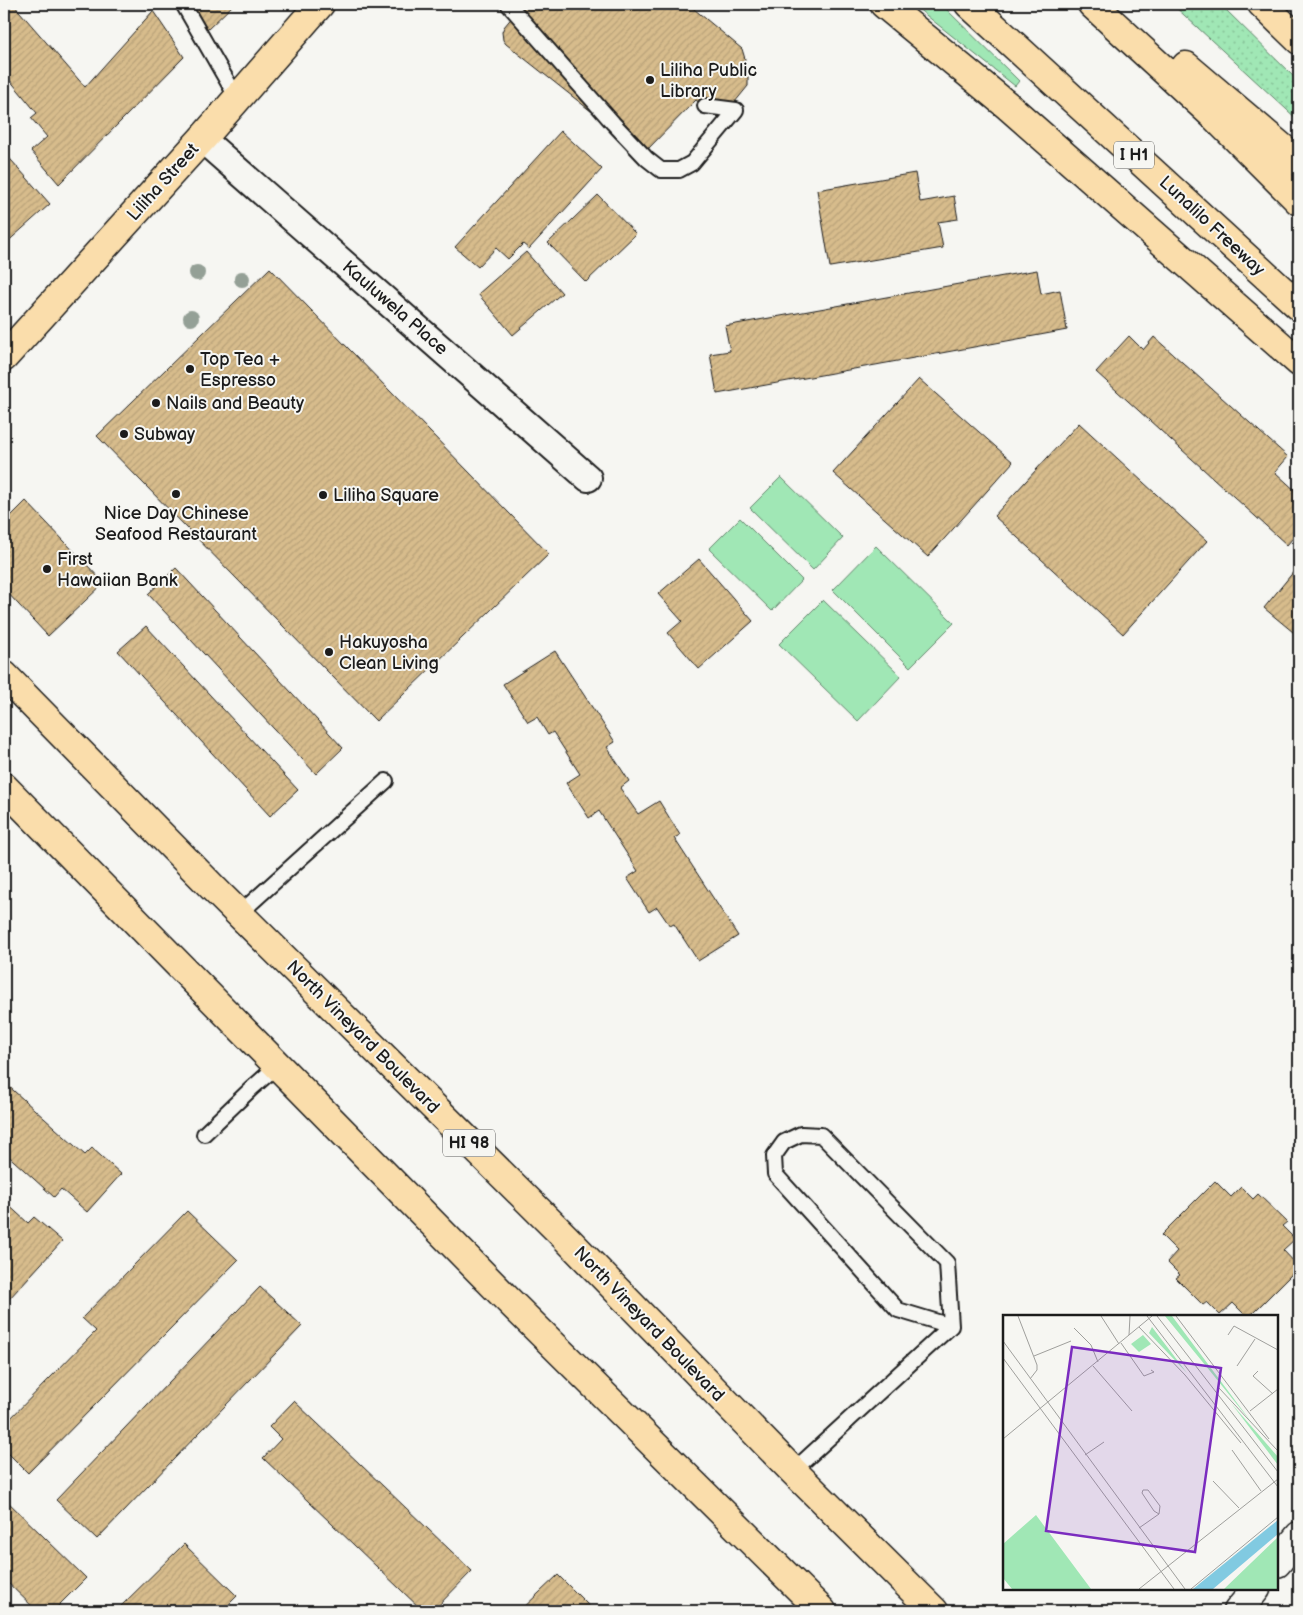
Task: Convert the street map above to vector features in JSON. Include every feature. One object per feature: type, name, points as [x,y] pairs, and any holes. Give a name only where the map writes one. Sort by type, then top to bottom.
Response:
[{"type":"main road","name":"Liliha Street","points":[[4,357],[320,4]]},
{"type":"main road","points":[[884,4],[1008,106],[1299,362]]},
{"type":"main road","name":"Lunalilo Freeway","points":[[969,4],[1299,306]]},
{"type":"main road","points":[[1092,4],[1215,117],[1299,201]]},
{"type":"main road","points":[[1111,4],[1299,162]]},
{"type":"main road","points":[[1262,4],[1299,40]]},
{"type":"main road","name":"North Vineyard Boulevard","points":[[4,675],[239,914],[565,1237],[793,1471],[934,1611]]},
{"type":"main road","points":[[4,786],[507,1299],[822,1611]]},
{"type":"street","name":"Kauluwela Place","points":[[202,138],[588,478]]},
{"type":"street","points":[[1278,1562],[1299,1536]]},
{"type":"street","points":[[1238,1611],[1255,1590]]},
{"type":"lane","points":[[183,4],[236,98]]},
{"type":"lane","points":[[508,4],[613,123],[648,159],[662,170],[678,170],[692,163],[736,110],[704,106]]},
{"type":"lane","points":[[239,914],[386,782]]},
{"type":"lane","points":[[204,1134],[277,1066]]},
{"type":"lane","points":[[801,1134],[821,1135],[947,1263],[951,1326],[898,1310],[891,1303],[775,1174],[774,1156],[784,1142],[801,1134]]},
{"type":"lane","points":[[793,1471],[951,1326]]},
{"type":"green space","points":[[912,4],[941,4],[1019,81],[1015,86]]},
{"type":"green space","points":[[1172,4],[1220,4],[1299,82],[1299,121]]},
{"type":"green space","points":[[781,477],[843,538],[813,570],[750,508]]},
{"type":"green space","points":[[740,518],[802,580],[772,611],[709,549]]},
{"type":"green space","points":[[876,546],[954,623],[910,667],[833,590]]},
{"type":"green space","points":[[823,600],[901,676],[858,721],[779,644]]},
{"type":"building","points":[[4,4],[13,4],[85,87],[153,11],[184,57],[59,184],[31,151],[47,137],[31,118],[37,113],[4,73]]},
{"type":"building","points":[[192,4],[234,4],[206,31]]},
{"type":"building","name":"Liliha Public Library","points":[[523,4],[688,4],[742,49],[745,59],[742,67],[748,76],[748,86],[721,119],[696,100],[644,153],[506,44],[503,40],[502,32],[504,27]]},
{"type":"building","points":[[561,131],[602,169],[529,249],[523,244],[508,259],[496,248],[478,267],[455,247]]},
{"type":"building","points":[[4,152],[50,204],[4,245]]},
{"type":"building","points":[[915,173],[920,202],[954,196],[958,219],[938,222],[943,248],[830,267],[817,190]]},
{"type":"building","points":[[598,195],[636,234],[586,282],[548,243]]},
{"type":"building","points":[[526,252],[562,293],[513,335],[478,294]]},
{"type":"building","name":"Liliha Square","points":[[270,268],[549,554],[376,721],[97,436]]},
{"type":"building","points":[[1037,270],[1041,294],[1060,290],[1067,330],[717,394],[710,354],[730,351],[725,326]]},
{"type":"building","points":[[1129,336],[1143,350],[1154,337],[1288,457],[1275,472],[1299,494],[1299,531],[1287,545],[1096,372]]},
{"type":"building","points":[[919,379],[1013,462],[928,557],[833,473]]},
{"type":"building","points":[[1079,423],[1207,541],[1123,634],[994,516]]},
{"type":"building","name":"First Hawaiian Bank","points":[[26,501],[104,583],[48,636],[4,589],[4,555],[7,551],[4,547],[4,523]]},
{"type":"building","points":[[699,559],[753,621],[699,669],[668,633],[682,621],[658,594]]},
{"type":"building","points":[[1299,565],[1299,637],[1264,608]]},
{"type":"building","points":[[176,568],[343,748],[316,774],[148,594]]},
{"type":"building","points":[[146,626],[298,790],[270,816],[118,651]]},
{"type":"building","points":[[555,651],[615,742],[607,747],[629,781],[620,788],[638,814],[659,801],[680,835],[674,838],[738,936],[698,961],[674,924],[670,926],[657,907],[649,912],[627,878],[638,871],[599,811],[589,818],[566,783],[580,774],[553,732],[548,735],[537,717],[528,722],[503,684]]},
{"type":"building","points":[[4,1082],[85,1155],[92,1148],[121,1174],[87,1212],[61,1189],[54,1197],[4,1152]]},
{"type":"building","points":[[1215,1181],[1231,1197],[1241,1187],[1253,1199],[1258,1194],[1287,1222],[1282,1226],[1295,1239],[1283,1250],[1299,1267],[1251,1315],[1245,1315],[1233,1303],[1220,1315],[1207,1302],[1203,1305],[1176,1278],[1180,1275],[1167,1262],[1177,1251],[1161,1235]]},
{"type":"building","points":[[4,1201],[28,1223],[34,1217],[62,1241],[9,1299],[4,1294]]},
{"type":"building","points":[[187,1211],[238,1260],[28,1473],[4,1449],[4,1425],[96,1331],[82,1318]]},
{"type":"building","points":[[260,1287],[302,1326],[97,1539],[56,1500]]},
{"type":"building","points":[[294,1401],[472,1571],[433,1611],[423,1611],[263,1458],[281,1439],[269,1427]]},
{"type":"building","points":[[4,1498],[86,1578],[53,1611],[37,1611],[4,1579]]},
{"type":"building","points":[[184,1544],[237,1596],[222,1611],[116,1611]]},
{"type":"building","points":[[558,1575],[592,1609],[589,1611],[520,1611]]},
{"type":"place","name":"Liliha Public Library","points":[[650,80]]},
{"type":"place","name":"Top Tea + Espresso","points":[[190,369]]},
{"type":"place","name":"Nails and Beauty","points":[[156,403]]},
{"type":"place","name":"Subway","points":[[124,434]]},
{"type":"place","name":"Nice Day Chinese Seafood Restaurant","points":[[176,494]]},
{"type":"place","name":"Liliha Square","points":[[323,495]]},
{"type":"place","name":"First Hawaiian Bank","points":[[47,569]]},
{"type":"place","name":"Hakuyosha Clean Living","points":[[329,652]]}]
